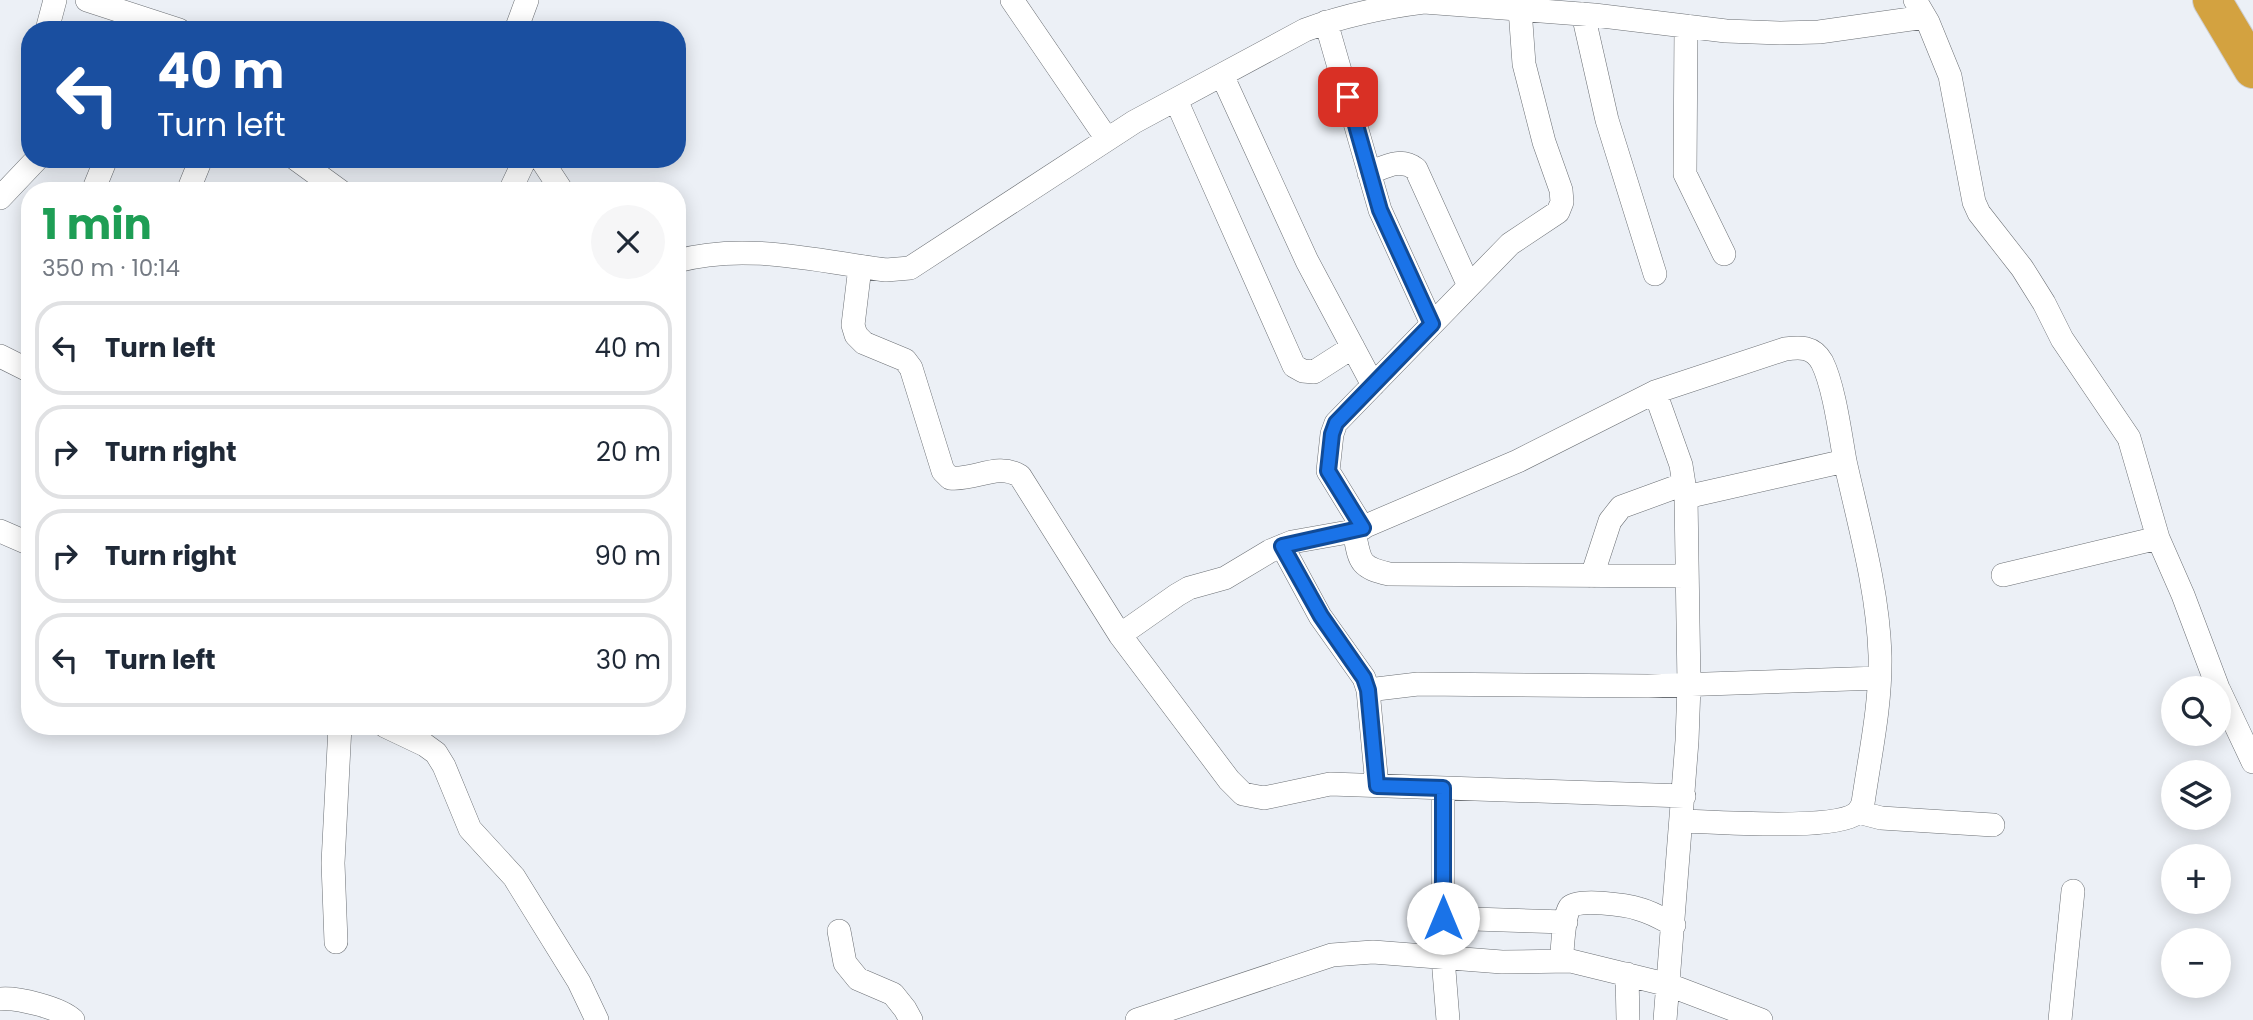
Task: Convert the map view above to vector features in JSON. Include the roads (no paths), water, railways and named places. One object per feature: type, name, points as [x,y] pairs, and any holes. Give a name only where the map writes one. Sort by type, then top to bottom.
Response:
[{"type":"highway","points":[[2212,0],[2253,69]]},
{"type":"street","points":[[49,21],[55,0]]},
{"type":"street","points":[[87,0],[146,21]]},
{"type":"street","points":[[519,21],[527,0]]},
{"type":"street","points":[[1013,0],[1107,139]]},
{"type":"street","points":[[686,258],[702,254],[738,252],[897,271],[910,268],[1107,139],[1305,30],[1326,22],[1424,2],[1583,14],[1726,31],[1819,32],[1920,8],[1950,76],[1974,202],[1979,213],[2022,268],[2062,339],[2129,438],[2158,538],[2213,676]]},
{"type":"street","points":[[1520,9],[1522,54],[1544,142],[1561,190],[1562,202],[1558,212],[1510,244],[1336,423],[1328,463],[1331,479],[1358,530],[1360,560],[1371,570],[1389,574],[1687,576]]},
{"type":"street","points":[[1583,14],[1607,120],[1655,274]]},
{"type":"street","points":[[1326,22],[1380,210],[1432,324]]},
{"type":"street","points":[[1686,26],[1685,174],[1724,254]]},
{"type":"street","points":[[1222,75],[1307,261],[1373,385]]},
{"type":"street","points":[[1176,100],[1294,366],[1303,371],[1314,372],[1353,347]]},
{"type":"street","points":[[1368,173],[1401,162],[1416,169],[1469,286]]},
{"type":"street","points":[[0,198],[28,168]]},
{"type":"street","points":[[308,168],[328,182]]},
{"type":"street","points":[[860,267],[853,325],[856,335],[864,343],[905,360],[911,368],[943,471],[950,478],[961,480],[999,470],[1011,470],[1020,476],[1120,635],[1229,780],[1243,794],[1264,798],[1330,784],[1684,796]]},
{"type":"street","points":[[1120,635],[1183,591],[1225,578],[1270,551],[1292,542],[1358,530],[1518,461],[1655,392],[1785,349],[1802,347],[1810,350],[1821,361],[1833,401],[1876,605],[1879,702],[1863,803],[1858,811],[1834,821],[1683,821]]},
{"type":"street","points":[[0,356],[21,366]]},
{"type":"street","points":[[1655,392],[1681,465],[1685,490],[1689,685],[1683,821],[1665,1020]]},
{"type":"street","points":[[1592,576],[1614,513],[1621,507],[1685,490],[1846,461]]},
{"type":"street","points":[[0,531],[21,540]]},
{"type":"street","points":[[2003,575],[2158,538]]},
{"type":"street","points":[[1282,546],[1321,616],[1364,678],[1368,690],[1377,786]]},
{"type":"street","points":[[1368,690],[1419,684],[1689,685],[1879,678]]},
{"type":"street","points":[[2231,716],[2253,762]]},
{"type":"street","points":[[336,942],[333,863],[340,735]]},
{"type":"street","points":[[404,735],[436,753],[444,765],[470,830],[513,877],[579,982],[597,1020]]},
{"type":"street","points":[[1443,788],[1443,958],[1448,1020]]},
{"type":"street","points":[[1858,811],[1881,818],[1993,825]]},
{"type":"street","points":[[2060,1020],[2073,891]]},
{"type":"street","points":[[1561,961],[1570,906],[1586,902],[1636,908],[1674,925]]},
{"type":"street","points":[[1443,918],[1566,922]]},
{"type":"street","points":[[839,931],[845,963],[858,979],[893,994],[911,1020]]},
{"type":"street","points":[[1137,1020],[1204,1010],[1332,955],[1391,952],[1502,962],[1580,963],[1669,985],[1761,1020]]},
{"type":"street","points":[[1628,974],[1628,1020]]},
{"type":"street","points":[[0,999],[7,998],[45,1007],[67,1014],[73,1020]]}]
